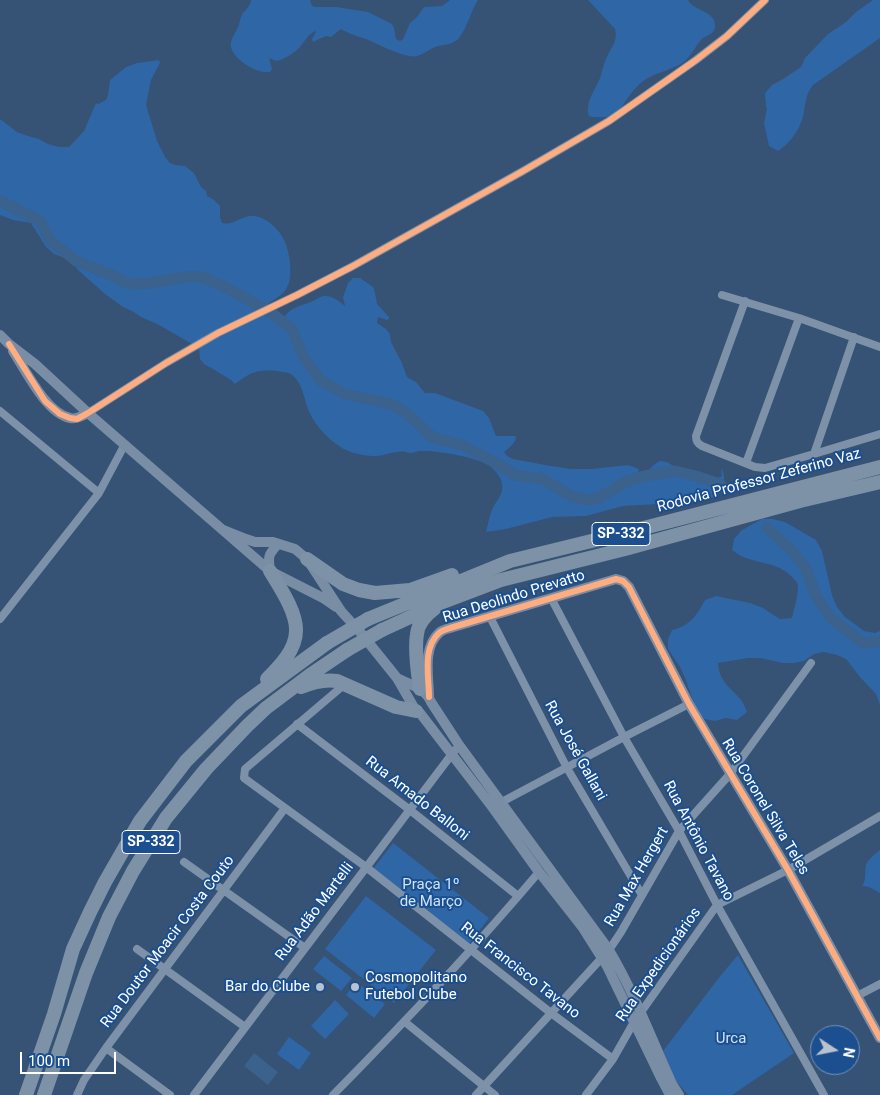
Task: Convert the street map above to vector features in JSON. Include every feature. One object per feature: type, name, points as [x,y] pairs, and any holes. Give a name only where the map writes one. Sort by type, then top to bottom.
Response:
[{"type":"highway","name":"Rodovia Professor Zeferino Vaz","points":[[26,1095],[54,1014],[73,949],[105,882],[140,821],[186,761],[241,706],[327,643],[368,619],[510,561],[880,466]]},
{"type":"highway","name":"Rodovia Professor Zeferino Vaz","points":[[44,1095],[86,973],[109,917],[133,871],[166,818],[206,769],[246,726],[266,708],[310,675],[347,650],[382,630],[443,602],[501,580],[800,501],[880,482]]},
{"type":"highway","points":[[307,559],[343,584],[375,593],[410,590],[495,560],[510,561]]},
{"type":"highway","points":[[241,706],[283,661],[293,646],[296,631],[294,616],[284,593],[270,571]]},
{"type":"highway","points":[[427,696],[418,667],[416,633],[428,614],[443,602]]},
{"type":"highway","points":[[310,675],[331,674],[351,677],[416,709]]},
{"type":"highway","points":[[282,696],[309,684],[329,680],[344,684],[396,707],[416,709]]},
{"type":"street","points":[[9,344],[45,401],[60,414],[70,418],[76,418],[88,413],[166,363],[218,333],[352,266],[515,176],[609,121],[727,36],[765,0]]},
{"type":"street","points":[[722,295],[799,318],[880,347]]},
{"type":"street","points":[[745,301],[696,436],[698,444],[746,464],[765,468],[880,434]]},
{"type":"street","points":[[746,464],[799,318]]},
{"type":"street","points":[[0,335],[270,571],[323,598],[341,611]]},
{"type":"street","points":[[814,454],[854,337]]},
{"type":"street","points":[[0,411],[99,493]]},
{"type":"street","points":[[0,619],[99,493],[125,444]]},
{"type":"street","points":[[223,530],[255,542],[273,542],[295,549],[307,559],[341,611],[397,678],[416,709],[452,754],[497,805],[605,954]]},
{"type":"street","points":[[270,571],[268,558],[278,544]]},
{"type":"street","name":"Rua Deolindo Prevatto","points":[[427,696],[429,649],[440,632],[616,579],[623,581],[629,588]]},
{"type":"street","name":"Rua Coronel Silva Teles","points":[[629,588],[689,704],[788,870],[880,1038]]},
{"type":"street","name":"Rua Antônio Tavano","points":[[551,598],[624,737],[679,831],[717,905],[824,1095]]},
{"type":"street","name":"Rua José Gallani","points":[[490,617],[567,768],[642,895]]},
{"type":"street","name":"Rua Max Hergert","points":[[476,1095],[605,954],[621,932],[679,831],[730,774],[811,663]]},
{"type":"street","points":[[397,678],[427,696],[539,872],[605,954],[617,964],[661,1078],[670,1095]]},
{"type":"street","points":[[297,724],[344,684]]},
{"type":"street","points":[[416,709],[425,712],[429,709],[427,696]]},
{"type":"street","points":[[497,805],[689,704]]},
{"type":"street","name":"Rua Francisco Tavano","points":[[297,724],[245,769],[244,778],[366,868],[551,1013],[613,1059]]},
{"type":"street","name":"Rua Amado Balloni","points":[[297,724],[410,810],[518,896]]},
{"type":"street","name":"Rua Adão Martelli","points":[[194,1095],[459,745]]},
{"type":"street","name":"Rua Doutor Moacir Costa Couto","points":[[77,1095],[84,1080],[106,1048],[285,808]]},
{"type":"street","name":"Rua Expedicionários","points":[[586,1095],[613,1059],[637,1018],[717,905],[788,870],[880,816]]},
{"type":"street","points":[[184,862],[305,948]]},
{"type":"street","points":[[333,1095],[471,950],[539,872]]},
{"type":"street","points":[[137,948],[245,1027]]},
{"type":"street","points":[[857,996],[880,984]]},
{"type":"street","points":[[637,1018],[679,1095]]},
{"type":"street","points":[[404,1022],[495,1095]]},
{"type":"street","points":[[106,1048],[170,1095]]},
{"type":"green space","points":[[251,0],[310,0],[312,6],[316,7],[336,7],[368,12],[392,24],[396,39],[400,41],[403,39],[410,23],[424,7],[442,6],[450,0],[478,0],[465,29],[455,42],[435,47],[419,55],[412,56],[399,53],[341,29],[331,37],[326,36],[313,42],[312,39],[315,31],[298,49],[288,56],[276,61],[269,58],[272,69],[270,72],[263,72],[245,64],[231,49],[232,38]]},
{"type":"green space","points":[[588,0],[688,0],[695,7],[712,17],[715,28],[712,33],[701,40],[684,62],[652,76],[636,87],[615,115],[592,117],[589,116],[588,111],[589,101],[614,44],[616,34],[615,29]]},
{"type":"green space","points":[[873,0],[880,0],[880,38],[813,85],[807,97],[800,124],[793,137],[778,151],[769,146],[764,123],[767,108],[765,93],[772,85],[801,67],[805,58],[828,34]]},
{"type":"green space","points":[[159,60],[160,63],[151,80],[146,105],[157,141],[165,157],[170,163],[185,166],[194,173],[201,187],[206,191],[207,196],[220,206],[222,223],[231,223],[251,216],[260,217],[272,225],[284,240],[288,251],[290,278],[285,291],[268,304],[272,311],[285,316],[294,308],[324,296],[333,297],[345,306],[343,297],[348,283],[353,278],[360,278],[373,287],[377,304],[389,317],[387,320],[378,317],[377,323],[390,334],[391,342],[407,377],[416,382],[425,393],[435,393],[483,411],[489,418],[496,436],[516,436],[514,443],[504,452],[507,456],[513,459],[571,469],[628,465],[639,469],[638,480],[660,461],[667,462],[683,472],[718,478],[722,476],[721,468],[724,477],[722,492],[713,498],[703,500],[681,499],[669,500],[659,504],[623,506],[586,516],[552,517],[506,529],[486,532],[493,508],[502,492],[502,483],[499,476],[488,465],[465,457],[436,452],[401,452],[376,456],[353,453],[346,450],[329,438],[318,427],[308,409],[300,386],[291,374],[277,371],[259,371],[250,374],[235,384],[204,364],[200,359],[199,348],[123,307],[105,294],[78,270],[70,260],[54,254],[46,247],[31,223],[13,220],[0,215],[0,119],[17,132],[48,144],[69,147],[84,131],[96,103],[98,104],[106,100],[110,80],[126,67],[137,63]]},
{"type":"green space","points":[[762,519],[785,522],[816,540],[822,551],[832,595],[837,607],[845,617],[864,631],[875,633],[880,631],[880,705],[876,694],[846,659],[824,652],[814,654],[804,661],[794,663],[748,658],[718,663],[723,680],[742,701],[747,712],[737,720],[726,718],[715,721],[704,719],[696,709],[680,667],[668,649],[668,639],[672,630],[688,623],[696,615],[705,600],[716,596],[750,603],[763,608],[780,619],[792,618],[798,590],[796,581],[782,569],[744,557],[732,550],[734,539],[742,530]]},
{"type":"green space","name":"Praça 1º de Março","points":[[393,843],[489,918],[469,944],[373,869]]},
{"type":"green space","points":[[880,850],[880,893],[869,887],[862,886],[867,863]]},
{"type":"green space","points":[[366,896],[436,950],[394,1003],[325,949]]},
{"type":"green space","name":"Urca","points":[[738,955],[794,1053],[732,1095],[688,1095],[675,1080],[663,1051]]},
{"type":"green space","points":[[324,956],[352,978],[341,991],[313,969]]},
{"type":"green space","points":[[356,982],[385,1004],[374,1018],[346,995]]},
{"type":"green space","points":[[335,1000],[349,1014],[325,1039],[311,1026]]},
{"type":"green space","points":[[289,1037],[311,1053],[299,1070],[277,1054]]},
{"type":"shaded area","points":[[254,1053],[278,1072],[268,1085],[244,1066]]},
{"type":"waterway","points":[[0,201],[40,221],[51,241],[76,261],[129,284],[151,283],[184,277],[203,277],[229,289],[273,314],[292,329],[304,358],[321,381],[345,394],[391,404],[408,414],[432,437],[464,446],[515,475],[543,479],[569,495],[585,500],[599,498],[625,482],[644,476],[675,471],[720,484],[725,489]]},
{"type":"waterway","points":[[767,528],[793,552],[806,569],[816,596],[830,617],[863,643],[880,641]]},
{"type":"cycle path","points":[[9,344],[45,401],[60,414],[77,419],[218,333],[353,266],[609,121],[727,36],[765,0]]},
{"type":"cycle path","points":[[429,697],[428,655],[434,639],[442,631],[616,579],[623,581],[629,587],[689,704],[788,870],[880,1038]]},
{"type":"place","name":"Bar do Clube","points":[[320,987]]},
{"type":"place","name":"Cosmopolitano Futebol Clube","points":[[355,987]]}]
